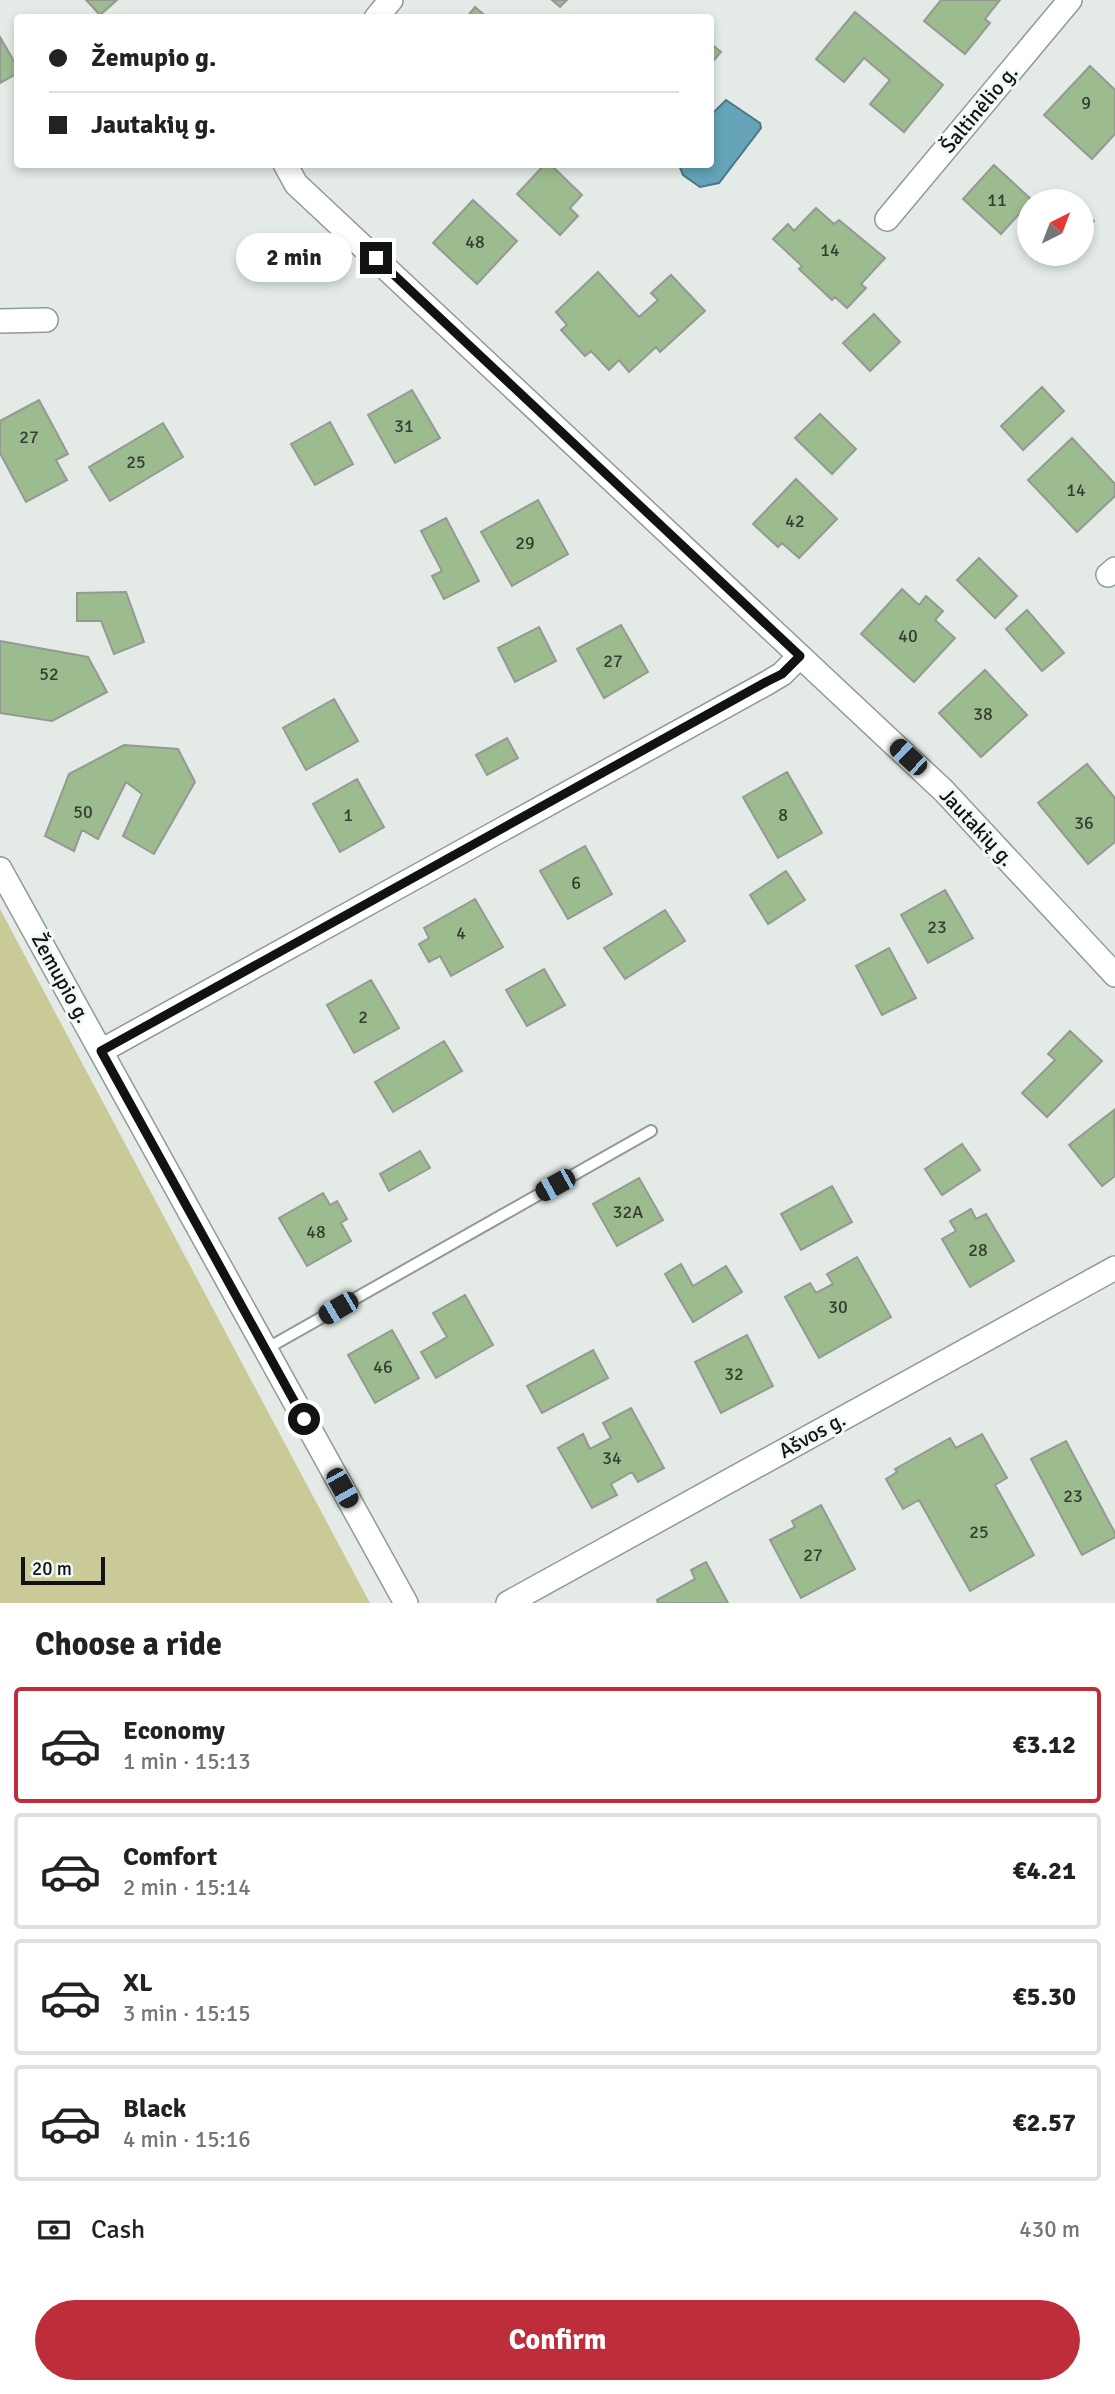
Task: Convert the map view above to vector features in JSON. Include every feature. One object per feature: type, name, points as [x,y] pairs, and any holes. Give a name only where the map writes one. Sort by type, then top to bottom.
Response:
[{"type":"street","points":[[379,14],[391,0]]},
{"type":"street","name":"Šaltinėlio g.","points":[[887,219],[1070,0]]},
{"type":"street","name":"Jautakių g.","points":[[287,168],[296,184],[944,791],[1115,975]]},
{"type":"street","points":[[0,321],[46,320]]},
{"type":"street","points":[[101,1051],[782,674],[800,656]]},
{"type":"street","name":"Žemupio g.","points":[[0,869],[405,1603]]},
{"type":"street","name":"Ašvos g.","points":[[508,1603],[1115,1268]]},
{"type":"lane","points":[[266,1349],[652,1130]]},
{"type":"shaded area","points":[[0,909],[370,1603],[0,1603]]},
{"type":"water","points":[[726,100],[760,123],[761,128],[719,183],[700,187],[683,175],[680,168],[714,168],[714,112]]},
{"type":"building","points":[[86,0],[117,0],[101,14]]},
{"type":"building","points":[[552,0],[567,0],[560,7]]},
{"type":"building","points":[[941,0],[1000,0],[985,19],[990,23],[965,54],[924,21]]},
{"type":"building","points":[[475,7],[483,14],[469,14]]},
{"type":"building","points":[[855,12],[943,85],[904,132],[870,104],[890,80],[864,58],[844,82],[816,59]]},
{"type":"building","points":[[0,37],[14,61],[14,75],[0,83]]},
{"type":"building","points":[[714,46],[721,52],[714,60]]},
{"type":"building","points":[[1090,66],[1115,90],[1115,134],[1092,159],[1044,115]]},
{"type":"building","points":[[994,165],[1020,189],[1017,189],[1017,216],[1001,234],[963,199]]},
{"type":"building","points":[[541,168],[554,168],[582,195],[570,208],[578,216],[560,235],[517,194]]},
{"type":"building","points":[[473,200],[517,241],[477,284],[433,243]]},
{"type":"building","points":[[816,208],[834,224],[839,220],[885,258],[861,284],[866,288],[847,308],[835,297],[832,300],[799,269],[802,266],[773,239],[788,224],[794,231]]},
{"type":"building","points":[[598,272],[639,317],[658,300],[651,293],[671,275],[705,311],[660,352],[656,347],[629,372],[619,360],[609,370],[591,351],[585,356],[561,330],[567,325],[556,312]]},
{"type":"building","points":[[874,314],[900,342],[870,371],[843,343]]},
{"type":"building","points":[[1042,387],[1064,411],[1023,450],[1001,426]]},
{"type":"building","points":[[412,390],[440,438],[395,463],[368,415]]},
{"type":"building","points":[[39,400],[68,454],[56,460],[67,480],[26,502],[0,453],[0,421]]},
{"type":"building","points":[[820,414],[856,449],[832,474],[795,438]]},
{"type":"building","points":[[330,422],[353,464],[315,485],[291,444]]},
{"type":"building","points":[[163,423],[183,457],[110,501],[89,467]]},
{"type":"building","points":[[1072,438],[1115,484],[1115,496],[1077,532],[1028,480]]},
{"type":"building","points":[[796,479],[837,519],[799,558],[782,543],[778,547],[753,524]]},
{"type":"building","points":[[538,500],[568,554],[512,586],[481,532]]},
{"type":"building","points":[[446,518],[479,581],[444,599],[432,576],[442,571],[421,531]]},
{"type":"building","points":[[979,558],[1017,596],[995,618],[957,580]]},
{"type":"building","points":[[902,589],[919,605],[926,596],[943,611],[935,620],[955,638],[914,682],[861,634]]},
{"type":"building","points":[[126,592],[144,642],[114,654],[101,621],[77,621],[77,593]]},
{"type":"building","points":[[1027,610],[1064,653],[1042,671],[1006,629]]},
{"type":"building","points":[[621,625],[648,672],[604,698],[577,649]]},
{"type":"building","points":[[539,627],[556,661],[515,682],[498,648]]},
{"type":"building","points":[[0,641],[88,657],[107,692],[52,721],[0,713]]},
{"type":"building","points":[[985,670],[1027,715],[981,757],[939,713]]},
{"type":"building","points":[[334,699],[358,741],[306,770],[283,728]]},
{"type":"building","points":[[507,738],[518,758],[487,775],[476,755]]},
{"type":"building","points":[[124,745],[178,749],[195,782],[154,854],[123,836],[142,794],[126,782],[98,839],[82,830],[74,851],[45,836],[69,774]]},
{"type":"building","points":[[1087,764],[1115,798],[1115,842],[1088,864],[1038,803]]},
{"type":"building","points":[[787,772],[822,833],[778,858],[743,797]]},
{"type":"building","points":[[357,779],[384,827],[340,852],[313,804]]},
{"type":"building","points":[[585,846],[612,894],[568,919],[540,871]]},
{"type":"building","points":[[786,871],[805,900],[768,924],[750,895]]},
{"type":"building","points":[[945,890],[973,938],[928,963],[901,915]]},
{"type":"building","points":[[475,899],[503,947],[451,976],[440,956],[429,962],[419,944],[429,938],[424,928]]},
{"type":"building","points":[[665,910],[685,941],[625,979],[604,948]]},
{"type":"building","points":[[889,948],[916,998],[882,1015],[856,966]]},
{"type":"building","points":[[544,969],[565,1005],[527,1026],[506,990]]},
{"type":"building","points":[[371,980],[399,1028],[354,1053],[327,1005]]},
{"type":"building","points":[[1070,1031],[1102,1061],[1047,1117],[1022,1093],[1055,1060],[1048,1054]]},
{"type":"building","points":[[444,1041],[462,1071],[393,1112],[375,1082]]},
{"type":"building","points":[[1114,1110],[1115,1176],[1102,1186],[1069,1145]]},
{"type":"building","points":[[962,1144],[980,1170],[942,1195],[925,1169]]},
{"type":"building","points":[[420,1151],[430,1168],[389,1191],[380,1174]]},
{"type":"building","points":[[639,1178],[663,1220],[617,1246],[593,1204]]},
{"type":"building","points":[[832,1186],[852,1222],[801,1250],[781,1214]]},
{"type":"building","points":[[323,1193],[330,1205],[337,1201],[347,1219],[341,1223],[351,1241],[307,1266],[279,1218]]},
{"type":"building","points":[[971,1209],[976,1219],[986,1214],[1014,1261],[970,1287],[942,1239],[956,1231],[950,1221]]},
{"type":"building","points":[[857,1257],[891,1317],[819,1358],[785,1297],[810,1283],[816,1293],[833,1284],[827,1274]]},
{"type":"building","points":[[681,1264],[693,1286],[726,1266],[742,1292],[693,1322],[665,1274]]},
{"type":"building","points":[[465,1295],[493,1345],[436,1378],[421,1352],[447,1337],[433,1313]]},
{"type":"building","points":[[392,1330],[419,1378],[375,1403],[348,1355]]},
{"type":"building","points":[[747,1335],[773,1386],[721,1413],[695,1362]]},
{"type":"building","points":[[593,1350],[608,1378],[542,1413],[527,1386]]},
{"type":"building","points":[[631,1408],[664,1468],[638,1482],[632,1472],[611,1484],[617,1495],[592,1508],[558,1448],[583,1434],[590,1449],[611,1438],[603,1423]]},
{"type":"building","points":[[982,1434],[1007,1478],[995,1485],[1034,1555],[970,1591],[919,1500],[903,1509],[886,1479],[897,1472],[895,1469],[950,1438],[956,1448]]},
{"type":"building","points":[[1066,1441],[1115,1533],[1115,1537],[1082,1555],[1031,1459]]},
{"type":"building","points":[[821,1505],[855,1569],[801,1598],[770,1540],[795,1527],[792,1521]]},
{"type":"building","points":[[706,1562],[728,1603],[658,1603],[657,1600],[695,1579],[691,1570]]},
{"type":"route","points":[[304,1419],[101,1051],[782,674],[800,656],[376,258]]}]
